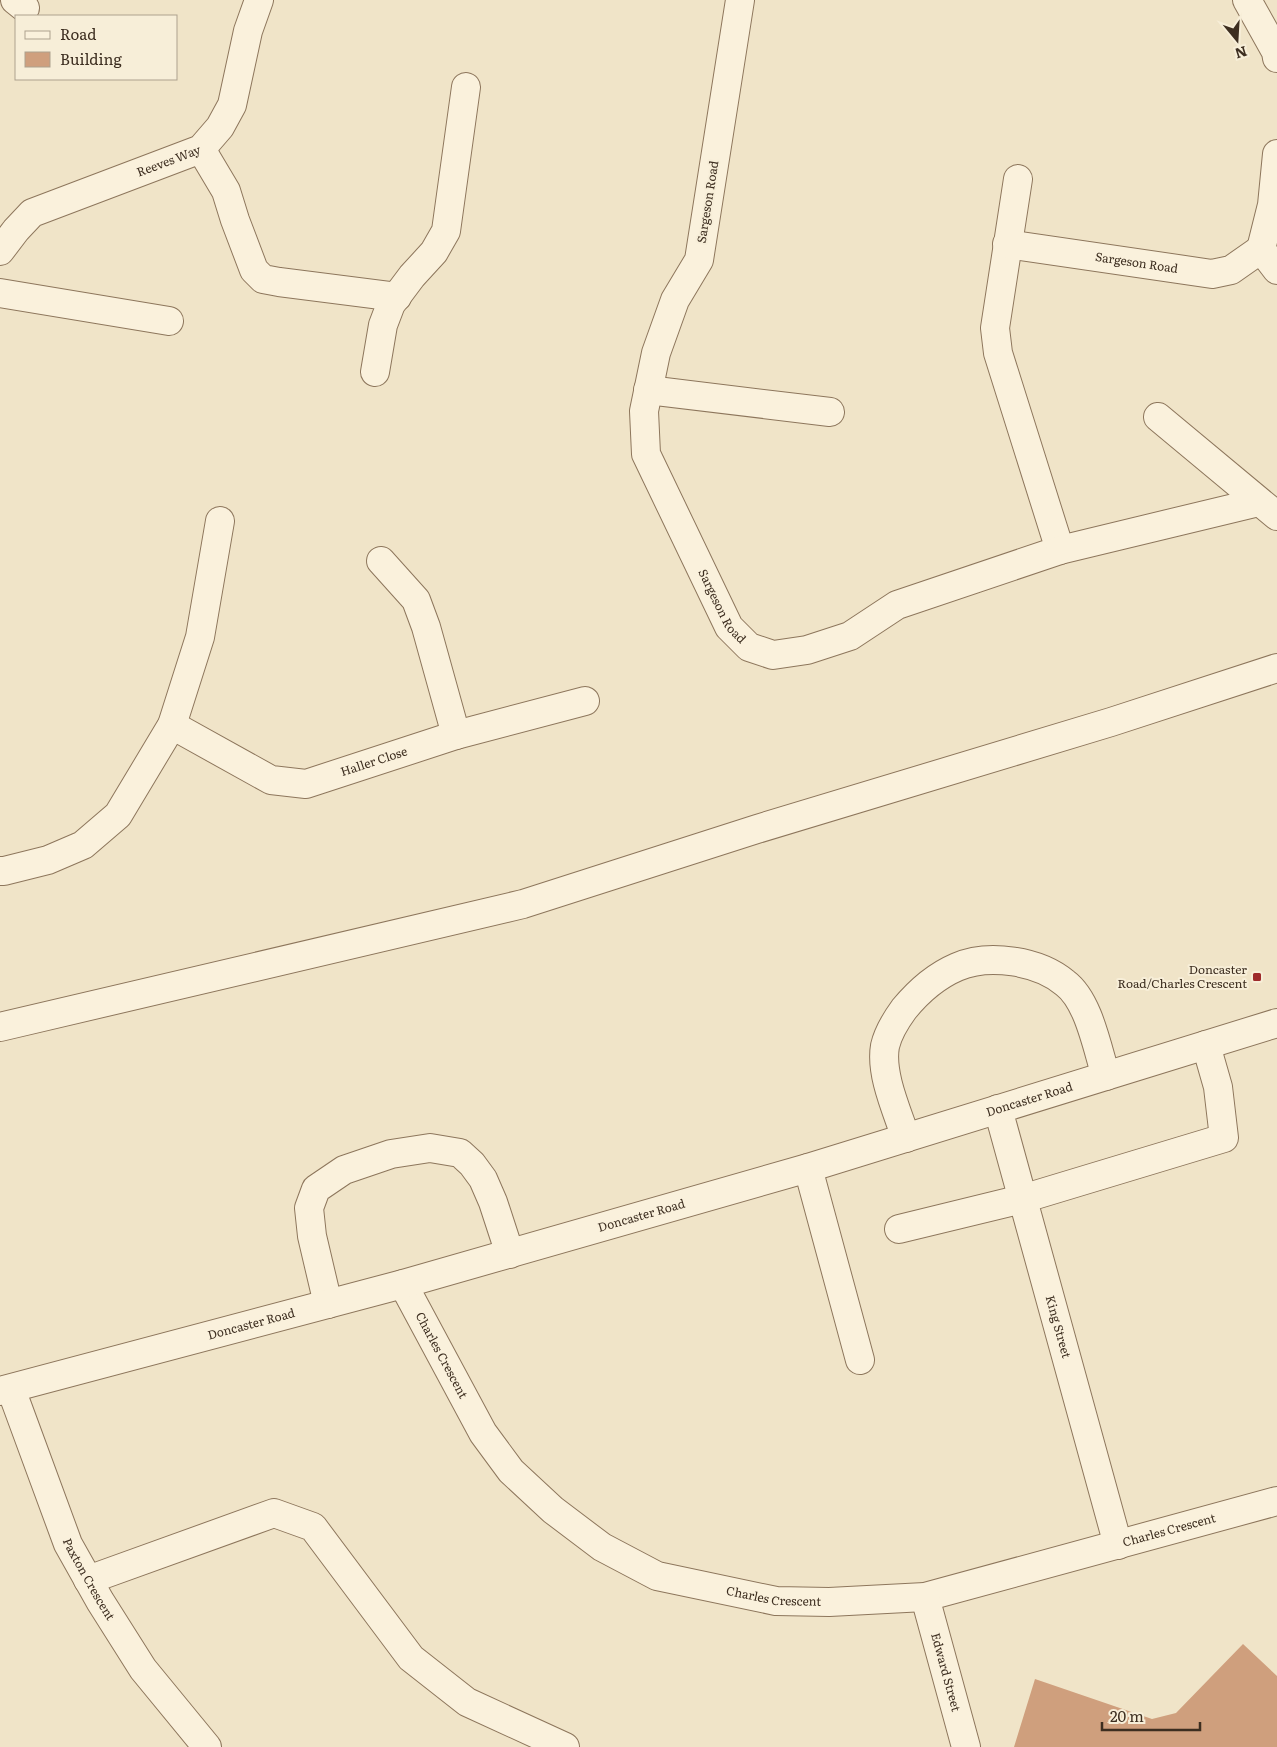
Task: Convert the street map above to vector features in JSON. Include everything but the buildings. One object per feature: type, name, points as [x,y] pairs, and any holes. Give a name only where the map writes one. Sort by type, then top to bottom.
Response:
[{"type":"street","name":"Reeves Way","points":[[0,251],[32,213],[201,149],[220,127],[232,105],[248,31],[259,0]]},
{"type":"street","name":"Sargeson Road","points":[[740,0],[699,260],[675,300],[656,353],[644,411],[646,454],[728,627],[749,647],[773,655],[807,650],[850,636],[897,605],[1060,550],[1268,509]]},
{"type":"street","points":[[1247,0],[1276,52],[1277,58]]},
{"type":"street","points":[[375,372],[383,325],[391,304],[412,276],[434,252],[446,231],[466,87]]},
{"type":"street","points":[[201,149],[226,191],[254,270],[263,278],[279,282],[397,296]]},
{"type":"street","points":[[1269,259],[1277,154]]},
{"type":"street","points":[[1018,179],[995,328],[998,353],[1060,550]]},
{"type":"street","name":"Sargeson Road","points":[[1008,244],[1212,274],[1269,259]]},
{"type":"street","points":[[0,294],[169,321]]},
{"type":"street","points":[[648,390],[830,412]]},
{"type":"street","points":[[1158,417],[1268,509]]},
{"type":"street","points":[[0,870],[4,871],[48,860],[83,845],[118,815],[172,725],[200,637],[220,521]]},
{"type":"street","points":[[382,561],[416,600],[426,626],[456,735]]},
{"type":"street","points":[[0,1027],[523,904],[757,829],[1111,722],[1277,668]]},
{"type":"street","name":"Haller Close","points":[[172,725],[271,780],[306,784],[456,735],[585,701]]},
{"type":"street","points":[[906,1138],[888,1083],[884,1061],[885,1045],[898,1018],[915,996],[936,979],[958,966],[983,961],[1006,960],[1025,963],[1045,970],[1066,983],[1078,998],[1089,1022],[1106,1076]]},
{"type":"street","name":"Doncaster Road","points":[[5,1390],[510,1254],[808,1168],[1277,1023]]},
{"type":"street","points":[[899,1230],[1022,1198],[1224,1138],[1218,1087],[1206,1045]]},
{"type":"street","name":"King Street","points":[[998,1109],[1118,1545]]},
{"type":"street","points":[[328,1304],[312,1236],[309,1208],[316,1189],[344,1170],[391,1154],[430,1148],[460,1153],[472,1164],[483,1179],[493,1202],[510,1254]]},
{"type":"street","points":[[808,1168],[860,1360]]},
{"type":"street","name":"Charles Crescent","points":[[403,1284],[483,1433],[511,1471],[553,1510],[602,1547],[657,1576],[776,1601],[829,1602],[925,1597],[1277,1501]]},
{"type":"street","name":"Paxton Crescent","points":[[5,1390],[68,1544],[88,1580],[143,1669],[207,1747]]},
{"type":"street","points":[[88,1580],[274,1513],[313,1528],[411,1658],[467,1702],[565,1747]]},
{"type":"street","name":"Edward Street","points":[[925,1597],[966,1747]]},
{"type":"place","name":"Doncaster Road/Charles Crescent","points":[[1257,977]]}]
